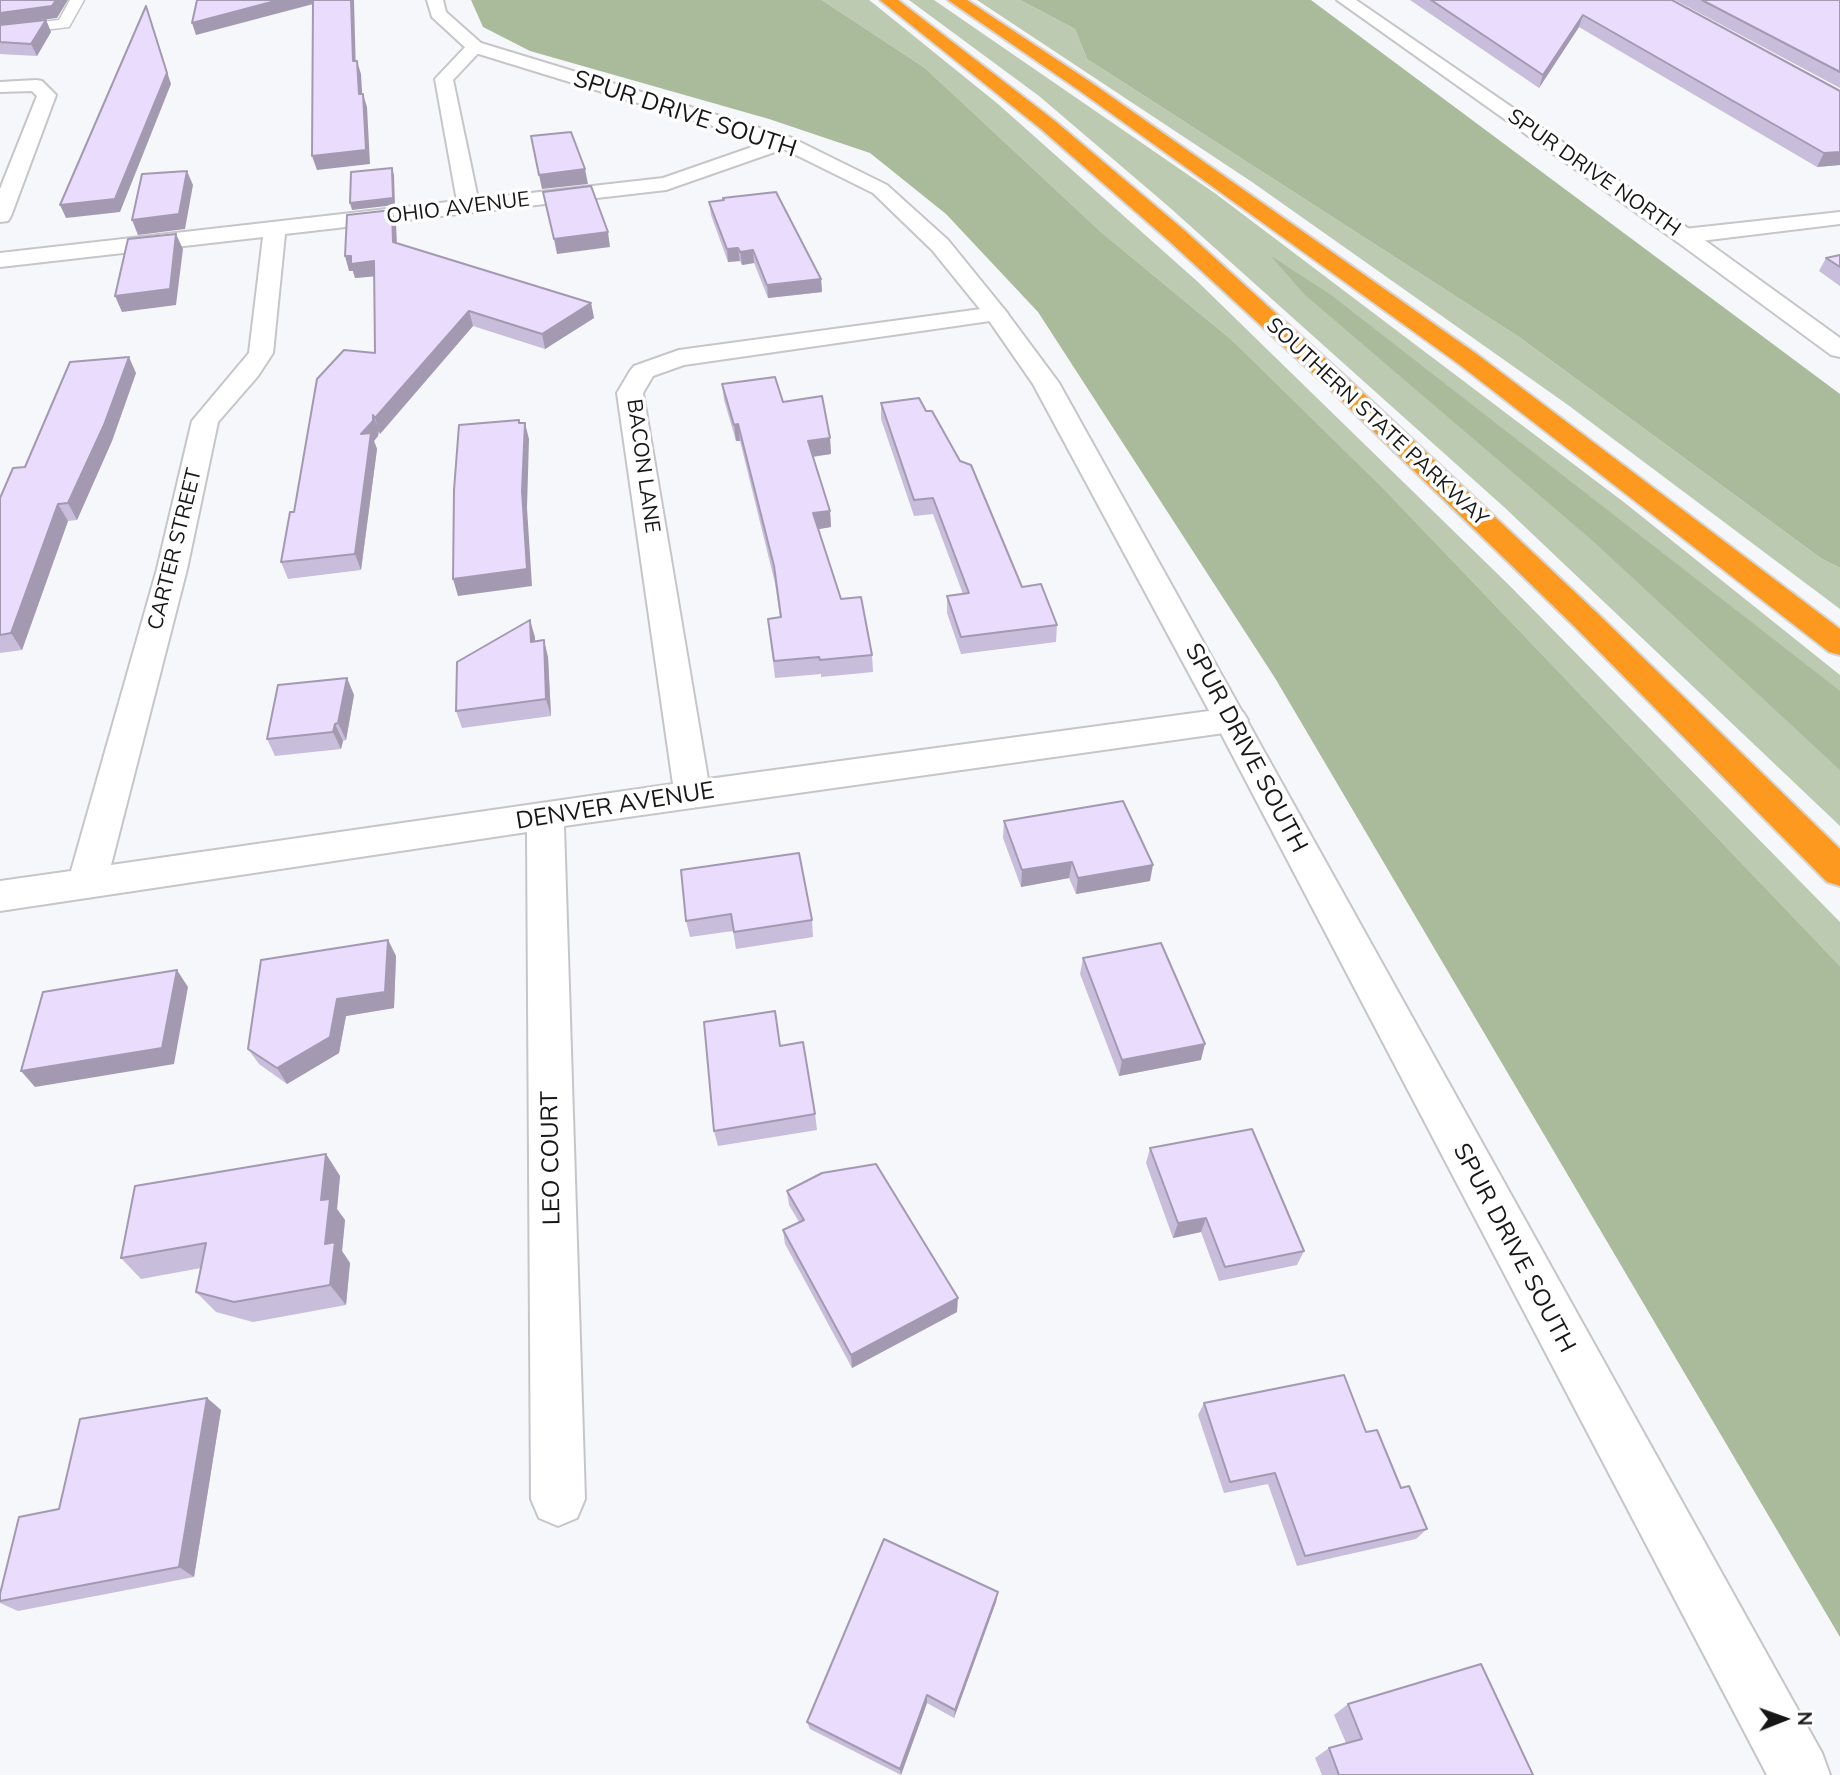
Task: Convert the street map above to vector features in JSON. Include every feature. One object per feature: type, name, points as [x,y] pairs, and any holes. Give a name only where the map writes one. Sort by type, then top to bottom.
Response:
[{"type":"highway","name":"SOUTHERN STATE PARKWAY","points":[[888,0],[942,39],[1048,125],[1175,235],[1339,384],[1584,619],[1840,872]]},
{"type":"highway","points":[[956,0],[1118,110],[1469,360],[1840,645]]},
{"type":"street","name":"SPUR DRIVE SOUTH","points":[[435,0],[438,14],[475,47],[785,142],[880,189],[940,245],[996,314],[1046,383],[1231,720],[1800,1775]]},
{"type":"street","name":"SPUR DRIVE NORTH","points":[[1345,0],[1684,236],[1840,350]]},
{"type":"street","points":[[469,207],[444,79],[475,47]]},
{"type":"street","points":[[0,87],[36,85],[47,95],[0,216]]},
{"type":"street","name":"OHIO AVENUE","points":[[0,260],[666,184],[785,142]]},
{"type":"street","points":[[1684,236],[1840,218]]},
{"type":"street","name":"CARTER STREET","points":[[87,883],[172,569],[205,421],[225,395],[249,372],[261,352],[275,229]]},
{"type":"street","name":"BACON LANE","points":[[692,793],[630,393],[643,371],[680,358],[996,314]]},
{"type":"street","name":"DENVER AVENUE","points":[[0,895],[545,817],[692,793],[1231,720]]},
{"type":"street","name":"LEO COURT","points":[[545,817],[558,1499]]},
{"type":"lane","points":[[0,31],[64,24],[77,0]]},
{"type":"green space","points":[[471,0],[822,0],[925,68],[1101,232],[1233,341],[1382,487],[1840,966],[1840,1637],[1275,678],[1038,312],[946,214],[870,153],[769,119],[530,51],[483,27]]},
{"type":"green space","points":[[822,0],[869,0],[873,3],[998,104],[1198,282],[1511,587],[1840,922],[1840,966],[1382,487],[1233,341],[1101,232],[925,68]]},
{"type":"green space","points":[[909,0],[934,0],[1216,194],[1625,503],[1840,675],[1840,826],[1504,507],[1168,206],[1039,96]]},
{"type":"green space","points":[[977,0],[1020,0],[1075,29],[1087,59],[1519,337],[1822,559],[1840,568],[1840,609],[1568,405],[1252,182]]},
{"type":"green space","points":[[1020,0],[1311,0],[1840,394],[1840,568],[1822,559],[1519,337],[1087,59],[1075,29]]},
{"type":"green space","points":[[1271,256],[1331,295],[1840,691],[1840,770],[1593,541],[1304,294]]},
{"type":"building","points":[[0,0],[56,0],[52,6],[0,13]]},
{"type":"building","points":[[197,0],[279,0],[192,23]]},
{"type":"building","points":[[313,0],[351,0],[353,61],[357,61],[359,94],[363,94],[366,150],[312,156]]},
{"type":"building","points":[[1431,0],[1672,0],[1840,91],[1840,152],[1824,153],[1583,15],[1543,75]]},
{"type":"building","points":[[1702,0],[1840,0],[1840,72]]},
{"type":"building","points":[[146,6],[167,73],[115,199],[60,205]]},
{"type":"building","points":[[46,20],[31,44],[0,42],[0,25]]},
{"type":"building","points":[[571,132],[585,169],[539,175],[531,136]]},
{"type":"building","points":[[392,168],[393,198],[350,203],[351,172]]},
{"type":"building","points":[[187,171],[179,214],[132,220],[142,174]]},
{"type":"building","points":[[591,186],[608,232],[554,239],[543,192]]},
{"type":"building","points":[[776,192],[821,279],[767,285],[753,250],[740,252],[738,248],[727,249],[709,202]]},
{"type":"building","points":[[392,210],[393,242],[591,303],[542,334],[469,311],[375,418],[373,415],[373,421],[361,434],[371,433],[355,554],[281,562],[290,512],[294,512],[317,379],[344,350],[375,353],[374,261],[351,264],[351,256],[345,256],[347,215]]},
{"type":"building","points":[[176,234],[170,289],[115,296],[128,239]]},
{"type":"building","points":[[1840,255],[1840,267],[1826,258]]},
{"type":"building","points":[[129,357],[104,425],[68,503],[58,504],[11,633],[0,635],[0,498],[13,468],[25,467],[70,362]]},
{"type":"building","points":[[775,377],[783,402],[822,396],[830,438],[808,441],[830,511],[813,513],[841,599],[861,597],[872,655],[774,661],[768,619],[781,617],[774,566],[738,424],[734,425],[722,384]]},
{"type":"building","points":[[919,398],[926,411],[932,411],[960,461],[971,465],[1022,587],[1041,584],[1057,625],[961,637],[947,596],[969,593],[933,498],[914,500],[881,403]]},
{"type":"building","points":[[519,420],[519,423],[525,423],[522,491],[527,569],[453,579],[454,490],[459,425]]},
{"type":"building","points":[[530,620],[531,642],[544,640],[546,699],[456,711],[457,662]]},
{"type":"building","points":[[347,678],[338,723],[335,724],[333,732],[267,739],[278,685]]},
{"type":"building","points":[[1123,801],[1153,865],[1078,878],[1072,862],[1022,870],[1004,821]]},
{"type":"building","points":[[799,853],[812,920],[734,932],[731,914],[686,921],[681,870]]},
{"type":"building","points":[[388,940],[385,992],[337,999],[330,1037],[277,1068],[248,1049],[261,960]]},
{"type":"building","points":[[1161,943],[1205,1044],[1122,1060],[1083,958]]},
{"type":"building","points":[[177,970],[162,1048],[21,1071],[43,992]]},
{"type":"building","points":[[775,1011],[780,1046],[803,1042],[815,1114],[714,1131],[704,1022]]},
{"type":"building","points":[[1252,1129],[1304,1251],[1225,1267],[1206,1218],[1178,1223],[1150,1148]]},
{"type":"building","points":[[326,1154],[321,1200],[330,1199],[325,1244],[335,1242],[330,1285],[234,1302],[196,1292],[206,1243],[121,1258],[135,1186]]},
{"type":"building","points":[[876,1164],[958,1298],[851,1355],[783,1230],[804,1220],[787,1191],[822,1173]]},
{"type":"building","points":[[1344,1375],[1366,1432],[1377,1430],[1401,1488],[1409,1486],[1427,1529],[1305,1556],[1275,1473],[1230,1482],[1204,1403]]},
{"type":"building","points":[[207,1398],[179,1567],[0,1601],[19,1517],[59,1509],[80,1419]]},
{"type":"building","points":[[884,1539],[998,1592],[955,1710],[927,1695],[900,1769],[807,1722]]},
{"type":"building","points":[[1481,1664],[1533,1775],[1339,1775],[1329,1748],[1362,1739],[1348,1704]]}]
